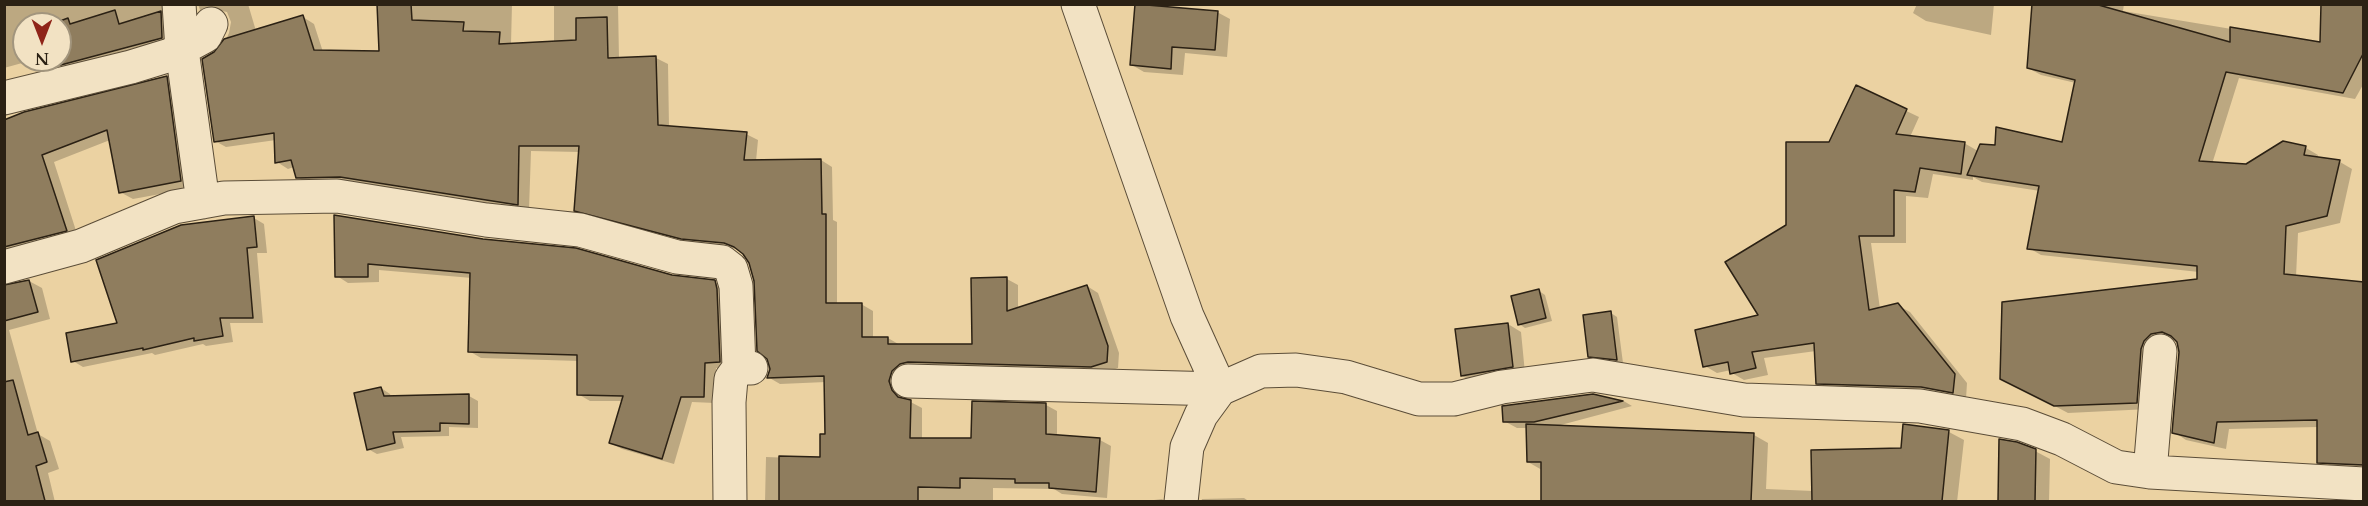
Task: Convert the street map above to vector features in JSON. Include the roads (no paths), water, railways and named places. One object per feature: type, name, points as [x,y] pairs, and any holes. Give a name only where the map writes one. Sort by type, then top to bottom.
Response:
[{"type":"street","points":[[179,4],[182,50],[203,202]]},
{"type":"street","points":[[1078,4],[1187,316],[1220,389]]},
{"type":"street","points":[[4,98],[131,67],[182,50],[205,36],[211,24]]},
{"type":"street","points":[[4,267],[81,246],[174,207],[224,198],[337,196],[486,220],[580,230],[677,257],[722,262],[731,269],[736,286],[745,368],[731,379],[729,402],[730,501]]},
{"type":"street","points":[[2150,472],[2160,351]]},
{"type":"street","points":[[908,381],[1220,389],[1261,371],[1296,370],[1346,377],[1419,399],[1454,399],[1502,387],[1593,375],[1744,400],[1920,406],[2022,424],[2062,439],[2116,467],[2150,472],[2364,484]]},
{"type":"street","points":[[1181,501],[1187,447],[1201,415],[1220,389]]}]
